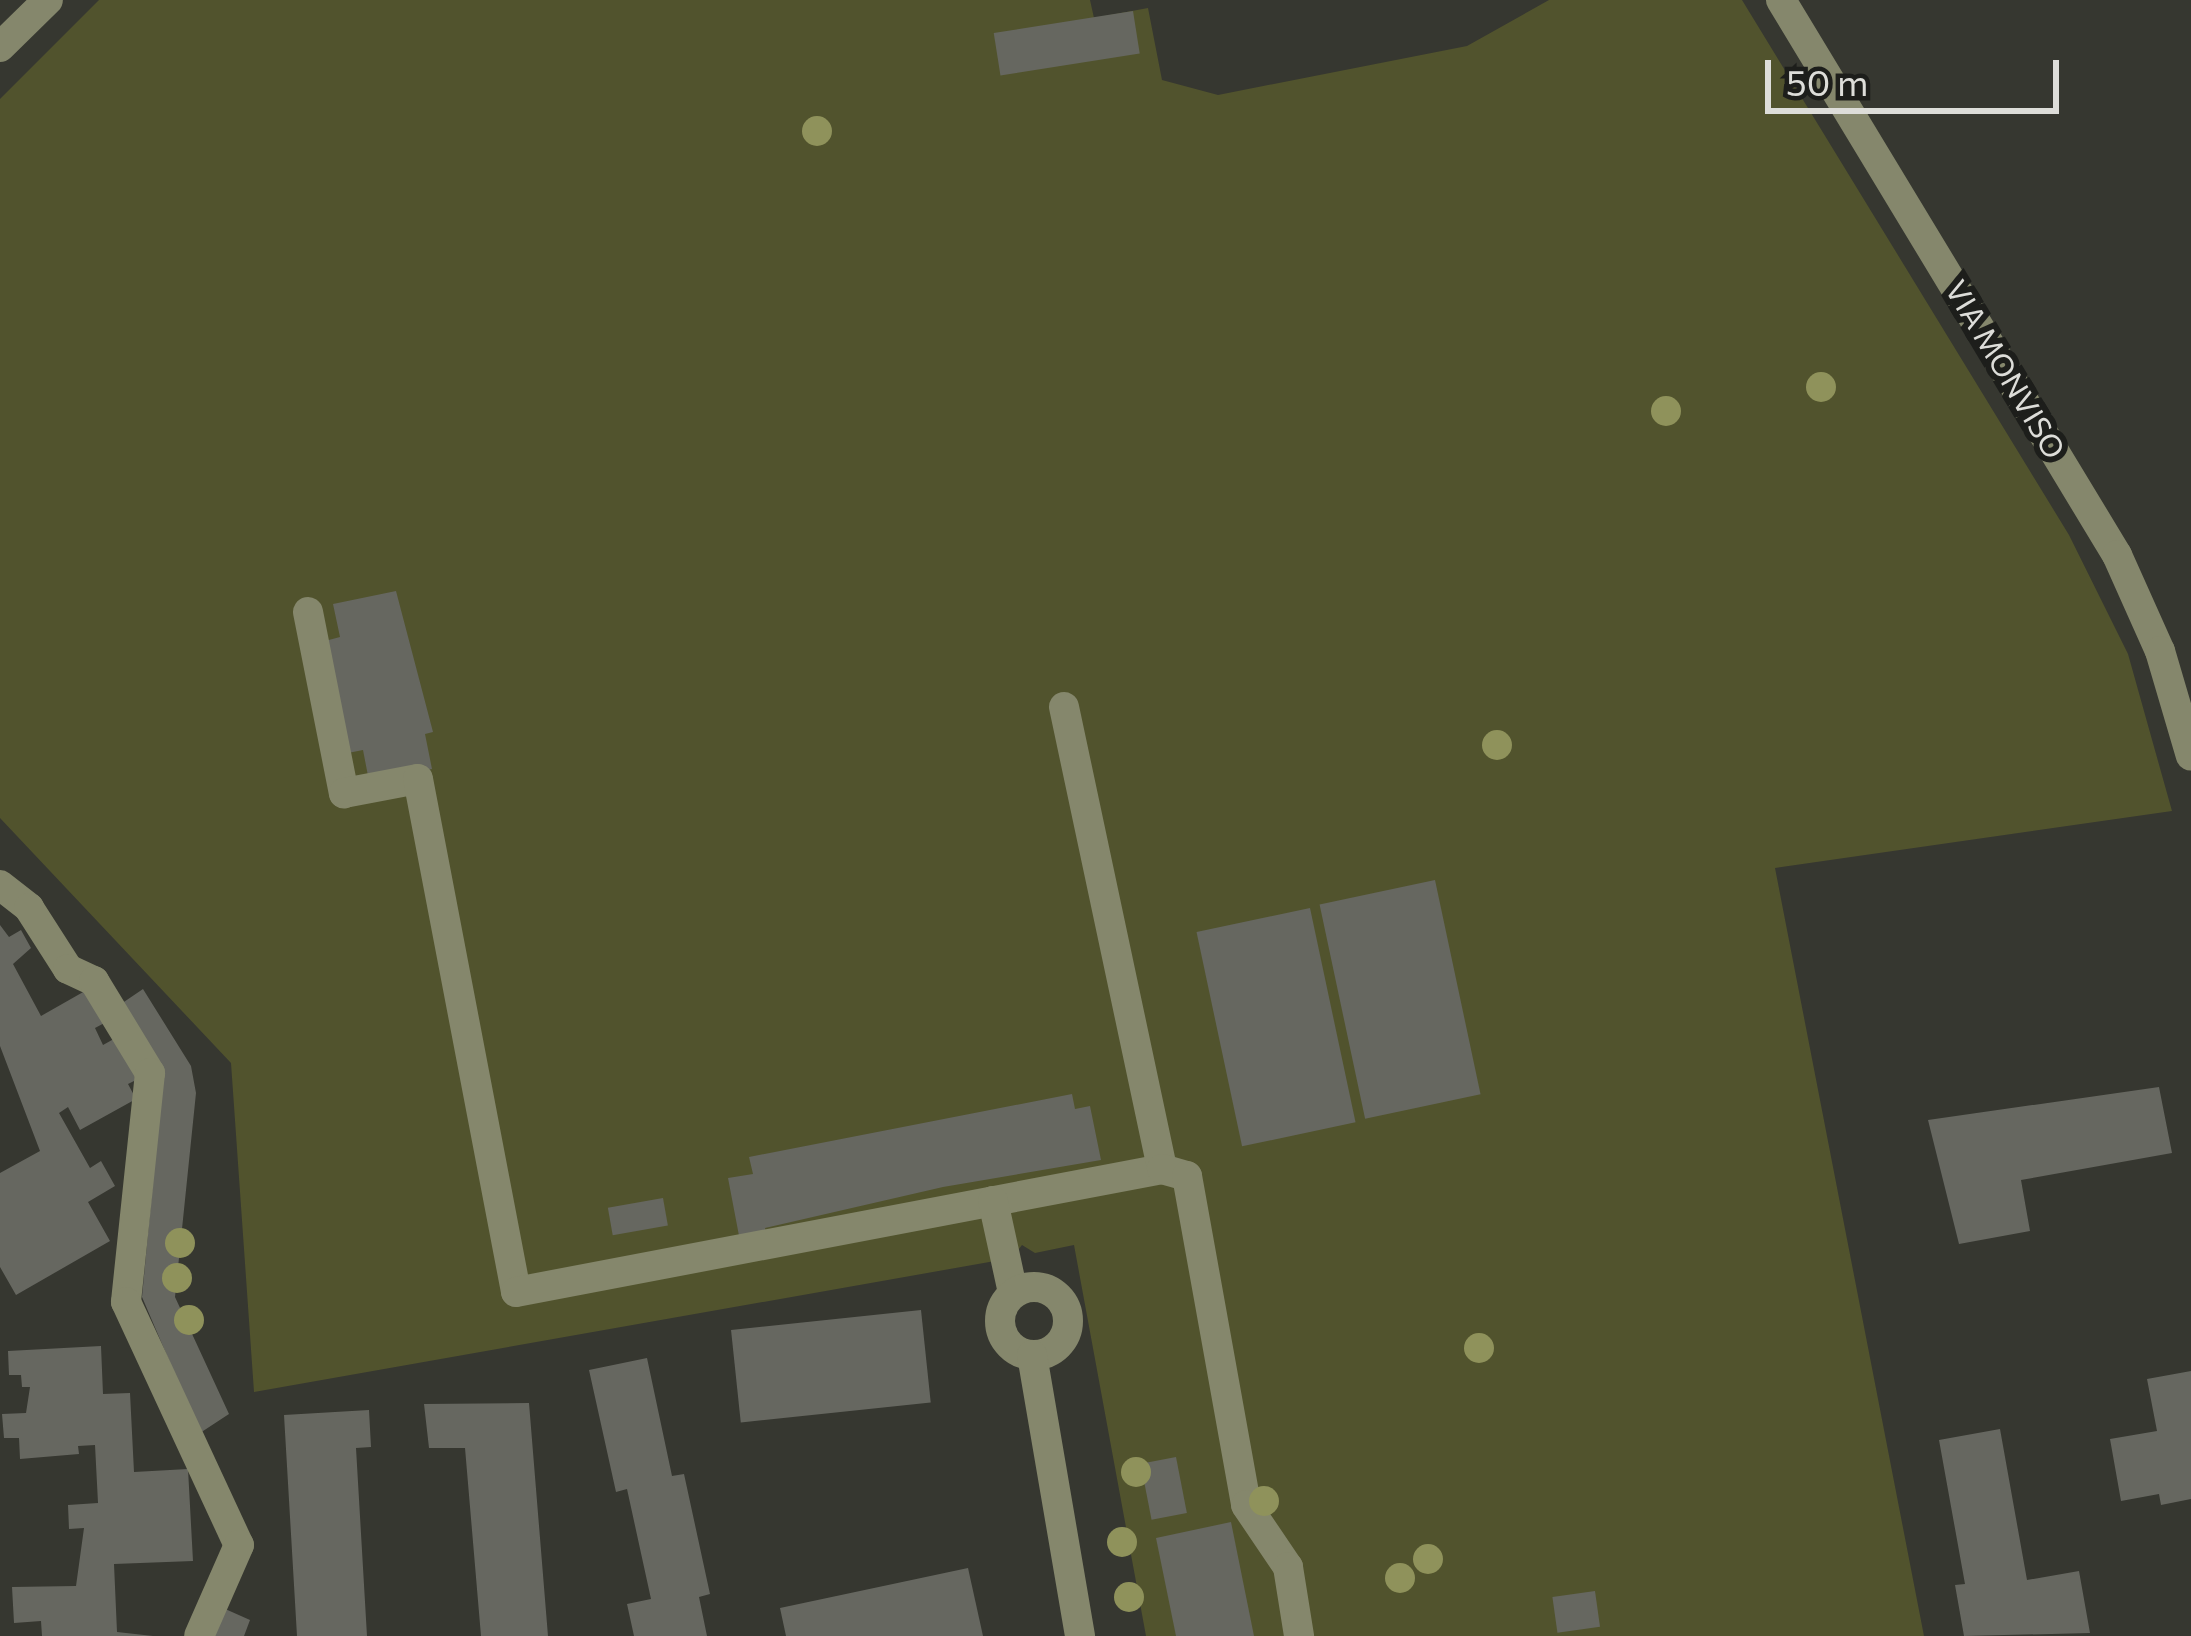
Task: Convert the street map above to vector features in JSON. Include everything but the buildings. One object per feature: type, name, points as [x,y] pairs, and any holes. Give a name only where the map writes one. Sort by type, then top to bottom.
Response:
[{"type":"street","points":[[0,47],[48,0]]},
{"type":"street","name":"VIA MONVISO","points":[[1781,0],[2116,555],[2160,651],[2191,756]]},
{"type":"street","points":[[308,612],[344,793],[418,779],[516,1292],[1162,1168],[1186,1176],[1246,1505],[1288,1567],[1299,1636]]},
{"type":"street","points":[[1064,707],[1162,1168]]},
{"type":"street","points":[[0,885],[29,908],[68,969],[94,981],[150,1073],[126,1303],[239,1545],[199,1636]]},
{"type":"street","points":[[993,1201],[1013,1293],[999,1325],[1010,1346],[1032,1355],[1060,1342],[1068,1312],[1047,1289],[1013,1293]]},
{"type":"street","points":[[1032,1355],[1080,1636]]},
{"type":"green space","points":[[99,0],[1090,0],[1094,18],[1148,8],[1162,80],[1218,95],[1467,46],[1549,0],[1742,0],[2069,535],[2128,654],[2172,811],[1775,868],[1924,1636],[1146,1636],[1074,1245],[1035,1253],[1022,1245],[1012,1258],[254,1392],[231,1063],[0,818],[0,99]]}]
